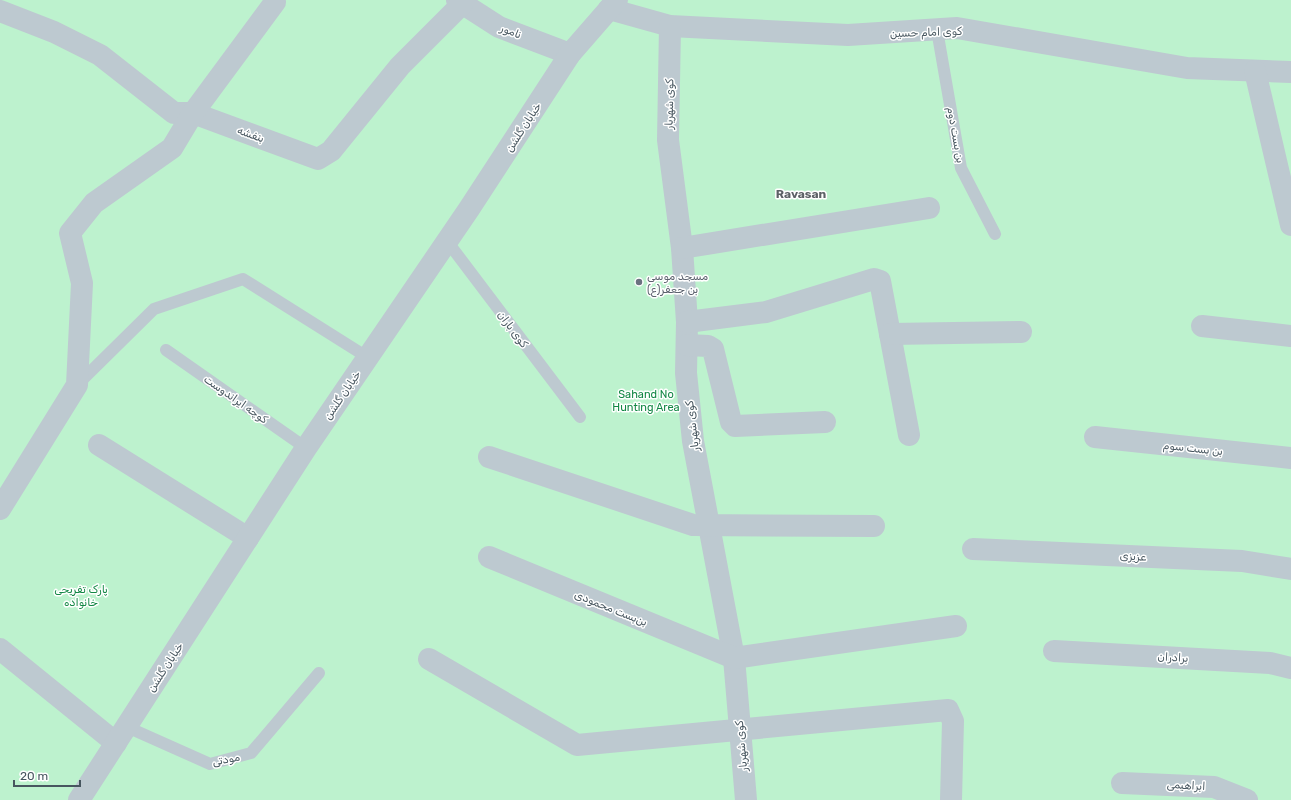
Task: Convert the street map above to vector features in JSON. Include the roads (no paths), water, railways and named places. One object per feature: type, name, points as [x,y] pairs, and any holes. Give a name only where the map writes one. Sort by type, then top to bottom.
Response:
[{"type":"street","points":[[0,509],[78,385],[82,283],[70,233],[94,202],[172,148],[193,113],[275,2]]},
{"type":"street","name":"بنفشه","points":[[0,12],[54,32],[100,55],[174,113],[193,113],[318,159],[331,151],[400,66],[459,2]]},
{"type":"street","name":"نامور","points":[[459,2],[499,27],[570,54]]},
{"type":"street","name":"خیابان گلشن","points":[[79,800],[306,448],[469,209],[570,54],[613,4]]},
{"type":"street","name":"کوی امام حسین","points":[[613,4],[670,26],[848,35],[957,28],[1187,68],[1291,72]]},
{"type":"street","name":"کوی شهریار","points":[[670,26],[668,140],[682,248],[687,322],[686,373],[693,441],[734,658],[746,800]]},
{"type":"street","points":[[1255,71],[1291,225]]},
{"type":"street","points":[[682,248],[929,208]]},
{"type":"street","points":[[687,322],[766,312],[874,279],[880,281],[910,435]]},
{"type":"street","points":[[1202,326],[1291,336]]},
{"type":"street","points":[[890,334],[1021,332]]},
{"type":"street","points":[[687,345],[708,346],[713,348],[731,422],[735,426],[825,422]]},
{"type":"street","name":"بن بست سوم","points":[[1095,437],[1291,458]]},
{"type":"street","points":[[99,445],[248,538]]},
{"type":"street","points":[[1291,449],[1291,458]]},
{"type":"street","points":[[489,457],[693,525],[874,526]]},
{"type":"street","name":"عزیزی","points":[[974,548],[1242,561],[1291,569]]},
{"type":"street","name":"بن‌بست محمودی","points":[[489,557],[734,658]]},
{"type":"street","points":[[734,658],[956,626]]},
{"type":"street","points":[[0,649],[121,735]]},
{"type":"street","name":"برادران","points":[[1054,651],[1270,663],[1291,668]]},
{"type":"street","points":[[429,659],[577,745],[948,710],[953,721],[951,800]]},
{"type":"street","name":"ابراهیمی","points":[[1122,783],[1214,786],[1247,800]]},
{"type":"lane","name":"بن بست دوم","points":[[937,30],[961,168],[995,234]]},
{"type":"lane","name":"کوی باران","points":[[447,241],[580,417]]},
{"type":"lane","points":[[78,385],[154,309],[243,279],[367,357]]},
{"type":"lane","name":"کوچه ایراندوست","points":[[166,350],[306,448]]},
{"type":"lane","name":"مودتی","points":[[121,735],[210,764],[251,753],[319,673]]},
{"type":"place","name":"مسجد موسی بن جعفر(ع)","points":[[639,282]]},
{"type":"district","name":"Ravasan","points":[[801,194]]},
{"type":"park label","name":"Sahand No Hunting Area","points":[[646,400]]},
{"type":"park label","name":"پارک تفریحی خانواده","points":[[81,595]]}]
